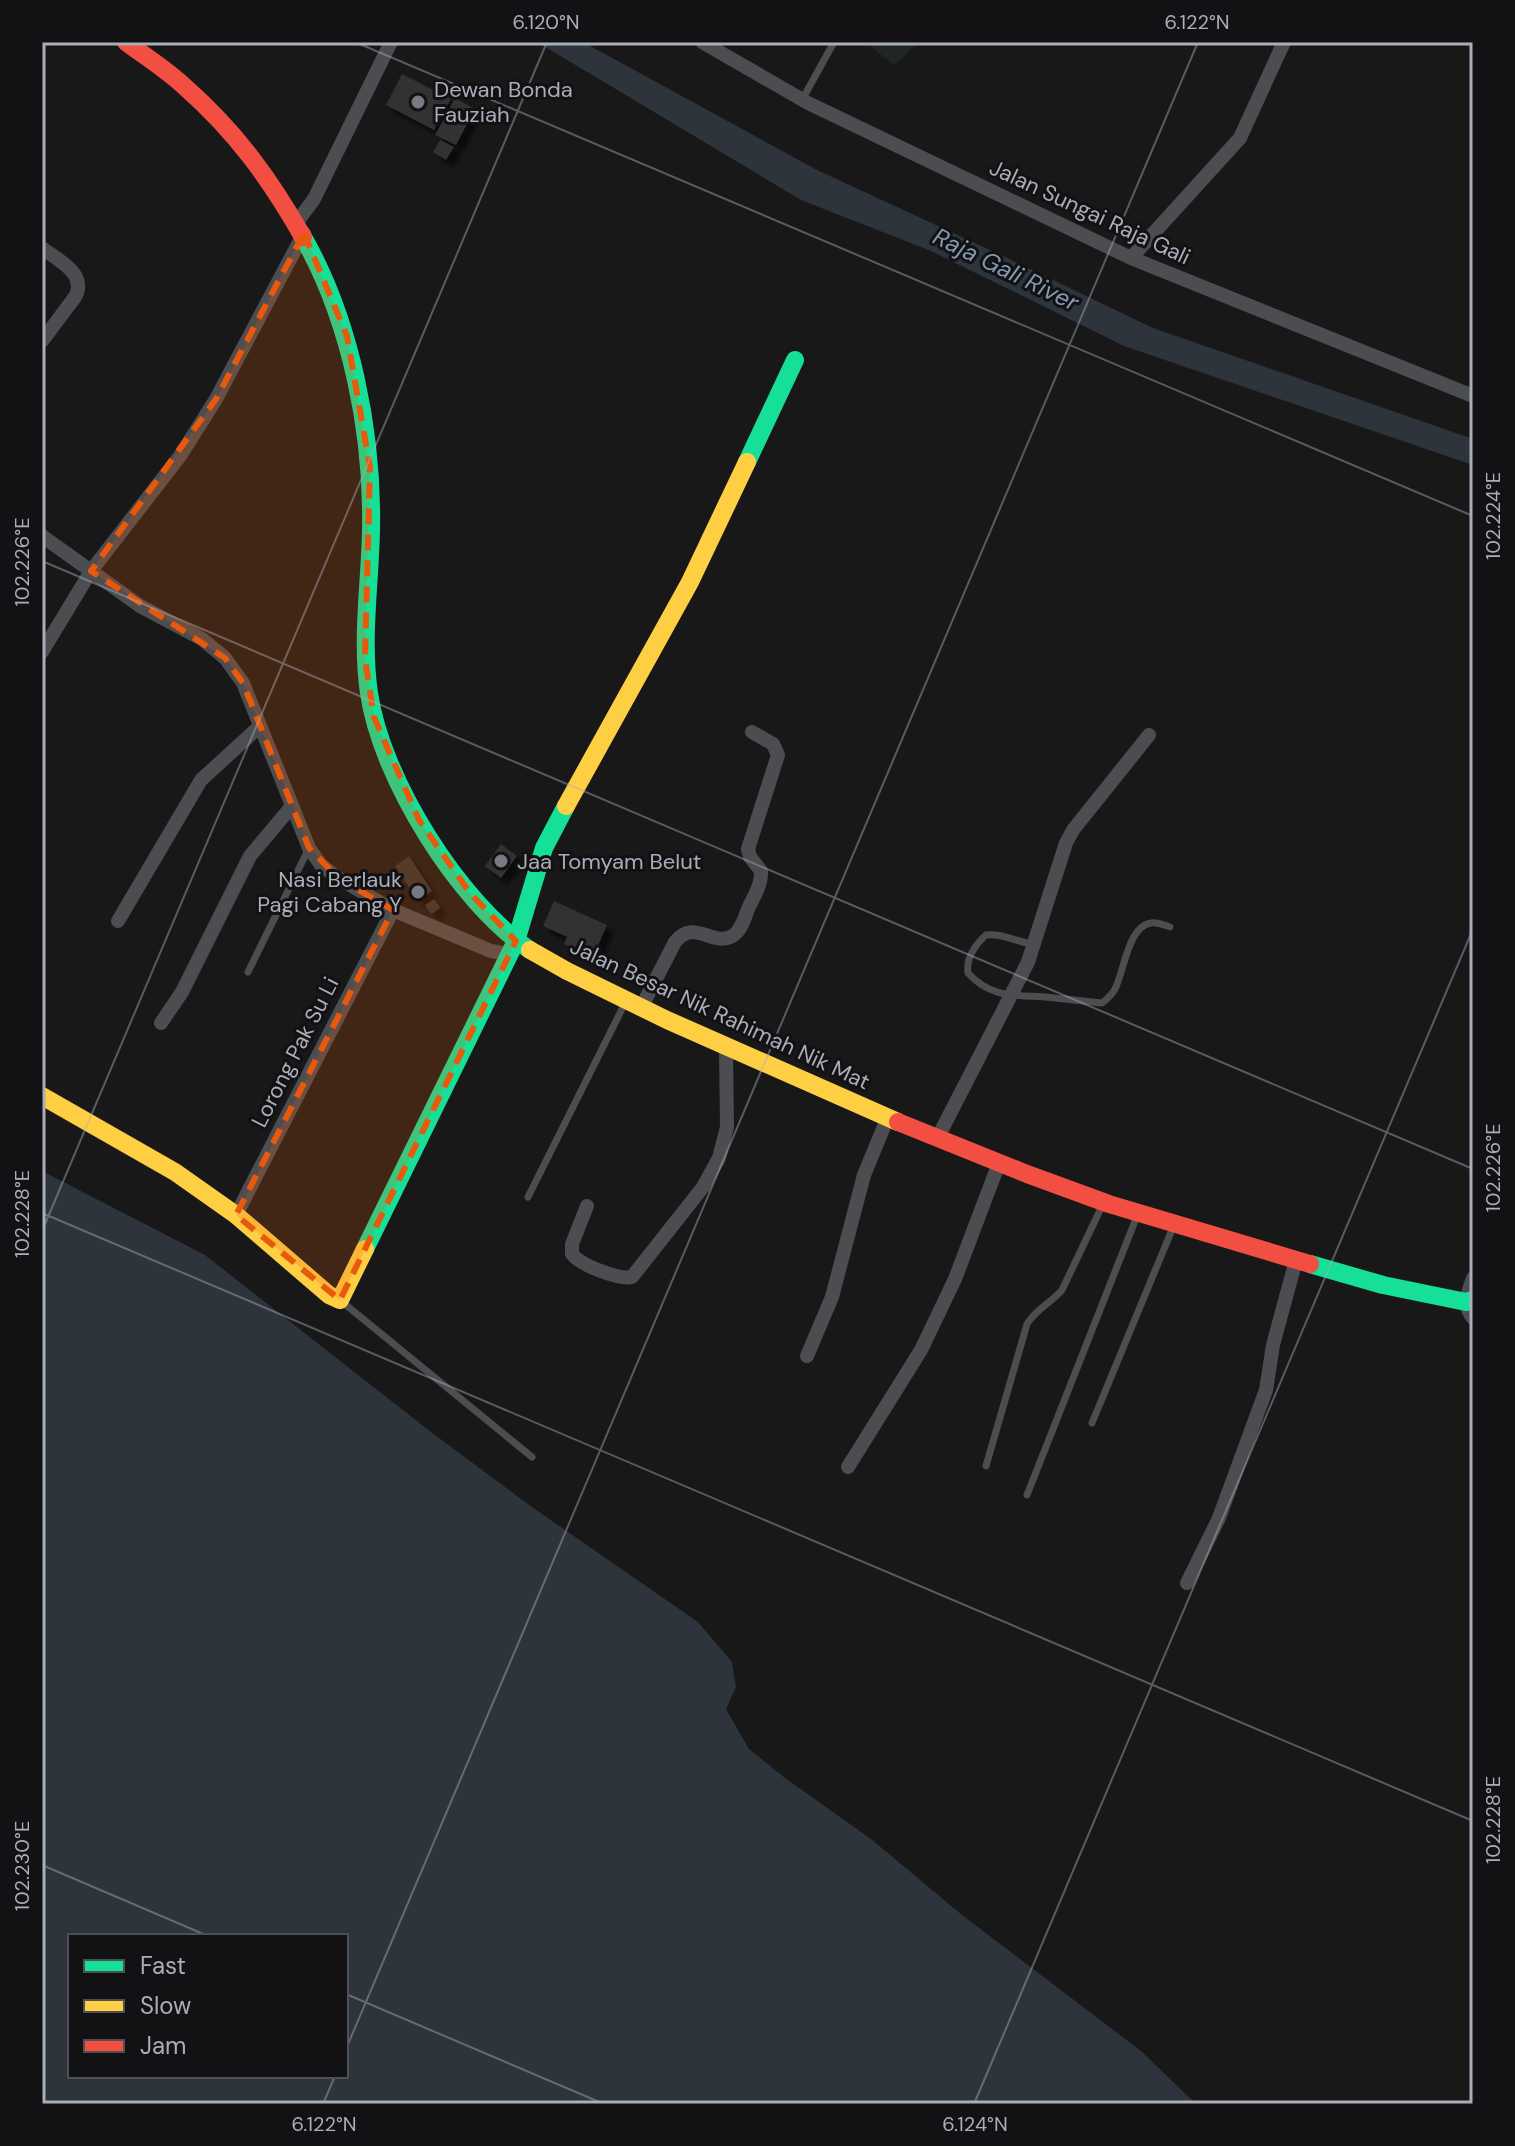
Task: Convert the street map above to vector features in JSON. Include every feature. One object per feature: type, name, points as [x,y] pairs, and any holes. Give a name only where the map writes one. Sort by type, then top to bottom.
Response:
[{"type":"street","name":"Jalan Besar Nik Rahimah Nik Mat","points":[[126,42],[154,60],[211,108],[262,168],[300,228],[325,278],[347,336],[370,467],[371,526],[365,659],[374,717],[395,774],[419,820],[447,864],[512,947],[726,1047],[999,1163],[1138,1214],[1419,1295],[1471,1307]]},
{"type":"street","points":[[42,652],[91,571],[180,456],[216,399],[391,42]]},
{"type":"street","name":"Jalan Sungai Raja Gali","points":[[702,42],[802,100],[1131,258],[1473,396]]},
{"type":"street","points":[[1131,258],[1240,138],[1284,42]]},
{"type":"street","points":[[42,248],[76,275],[79,283],[75,297],[42,341]]},
{"type":"street","points":[[42,1096],[175,1172],[236,1215],[329,1295],[340,1300],[512,947],[553,830],[690,582],[795,360]]},
{"type":"street","points":[[42,536],[140,606],[202,639],[225,658],[243,683],[309,848],[321,865],[393,910],[491,951],[512,947]]},
{"type":"street","points":[[118,921],[201,780],[260,726]]},
{"type":"street","points":[[633,1004],[681,935],[697,932],[727,938],[735,934],[760,884],[761,871],[748,849],[778,755],[773,744],[752,732]]},
{"type":"street","points":[[937,1139],[1028,962],[1066,843],[1149,735]]},
{"type":"street","points":[[161,1023],[182,992],[250,856],[292,806]]},
{"type":"street","name":"Lorong Pak Su Li","points":[[236,1215],[393,910]]},
{"type":"street","points":[[587,1206],[572,1244],[572,1254],[579,1262],[621,1278],[632,1277],[703,1187],[719,1158],[727,1127],[726,1047]]},
{"type":"street","points":[[807,1356],[832,1297],[862,1180],[888,1117]]},
{"type":"street","points":[[848,1467],[921,1350],[955,1279],[999,1163]]},
{"type":"street","points":[[1187,1583],[1219,1518],[1266,1390],[1273,1345],[1296,1260]]},
{"type":"street","points":[[1471,1307],[1473,1278]]},
{"type":"lane","points":[[802,100],[834,42]]},
{"type":"lane","points":[[248,972],[309,848]]},
{"type":"lane","points":[[1035,945],[1001,934],[986,935],[969,958],[968,973],[973,979],[1009,996],[1102,1003],[1116,988],[1130,944],[1145,924],[1154,922],[1170,927]]},
{"type":"lane","points":[[528,1197],[633,1004]]},
{"type":"lane","points":[[986,1466],[1027,1324],[1037,1310],[1062,1290],[1104,1202]]},
{"type":"lane","points":[[1027,1495],[1138,1214]]},
{"type":"lane","points":[[1092,1423],[1174,1223]]},
{"type":"lane","points":[[340,1300],[532,1457]]},
{"type":"highlighted area","points":[[304,233],[347,336],[370,467],[365,659],[374,717],[419,820],[470,893],[516,941],[340,1300],[236,1215],[393,910],[338,878],[309,848],[243,683],[225,658],[91,571],[216,399]]},
{"type":"shaded area","points":[[865,42],[917,42],[894,65]]},
{"type":"water","name":"Raja Gali River","points":[[537,42],[583,42],[817,170],[1153,328],[1473,439],[1473,465],[1124,346],[931,251],[801,200]]},
{"type":"water","points":[[42,1171],[205,1255],[529,1505],[698,1622],[732,1662],[736,1687],[726,1709],[749,1749],[871,1839],[962,1915],[1141,2051],[1196,2104],[42,2104]]},
{"type":"building","name":"Dewan Bonda Fauziah","points":[[402,74],[451,99],[434,130],[386,105]]},
{"type":"building","name":"Dewan Bonda Fauziah","points":[[455,98],[475,109],[456,145],[435,135]]},
{"type":"building","points":[[440,140],[454,147],[446,160],[433,152]]},
{"type":"building","name":"Jaa Tomyam Belut","points":[[501,844],[517,856],[501,878],[485,866]]},
{"type":"building","points":[[409,856],[432,891],[418,901],[395,866]]},
{"type":"building","points":[[434,899],[440,908],[431,914],[425,905]]},
{"type":"building","points":[[554,901],[607,925],[593,957],[564,944],[567,937],[543,926]]},
{"type":"traffic: fast","points":[[303,237],[334,305],[356,379],[363,417],[371,493],[366,652],[369,693],[376,727],[406,799],[427,836],[477,902],[503,929],[530,950]]},
{"type":"traffic: fast","points":[[747,462],[795,360]]},
{"type":"traffic: fast","points":[[365,1249],[516,941],[544,848],[566,806]]},
{"type":"traffic: fast","points":[[1310,1264],[1383,1285],[1466,1302],[1473,1300]]},
{"type":"traffic: slow","points":[[566,806],[690,582],[747,462]]},
{"type":"traffic: slow","points":[[530,950],[667,1020],[898,1122]]},
{"type":"traffic: slow","points":[[42,1096],[175,1172],[236,1215],[329,1295],[340,1300],[365,1249]]},
{"type":"traffic: jam","points":[[126,42],[164,69],[220,121],[265,176],[303,237]]},
{"type":"traffic: jam","points":[[898,1122],[1109,1204],[1310,1264]]},
{"type":"place","name":"Dewan Bonda Fauziah","points":[[418,102]]},
{"type":"place","name":"Jaa Tomyam Belut","points":[[501,861]]},
{"type":"place","name":"Nasi Berlauk Pagi Cabang Y","points":[[418,892]]}]
